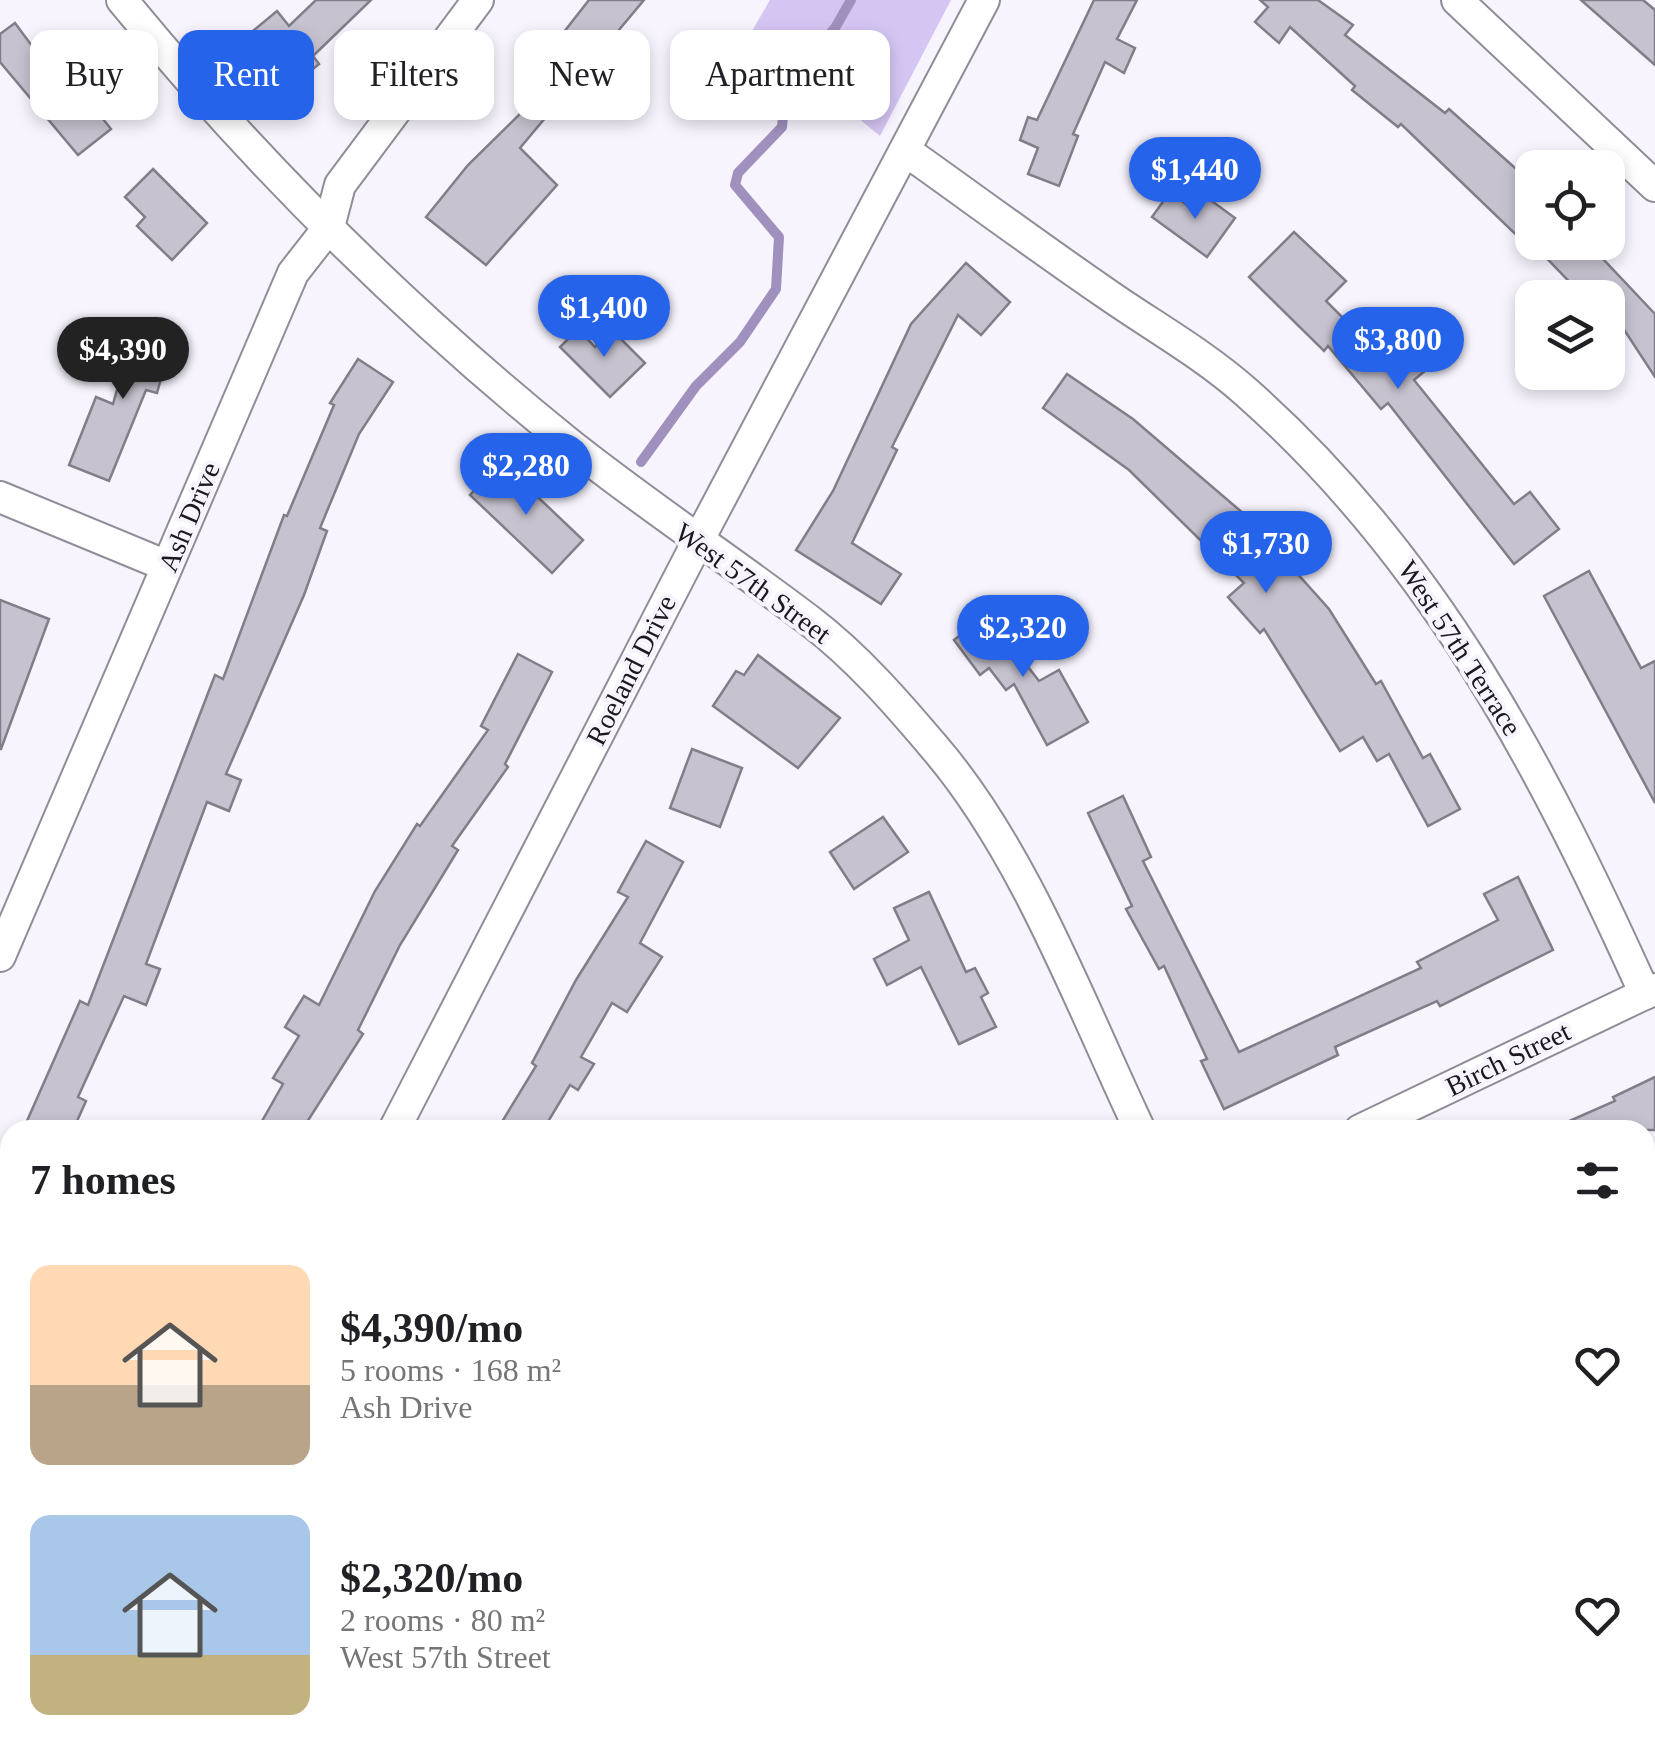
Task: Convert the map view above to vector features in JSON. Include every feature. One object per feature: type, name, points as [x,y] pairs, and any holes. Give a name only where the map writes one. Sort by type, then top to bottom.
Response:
[{"type":"street","name":"West 57th Street","points":[[122,0],[328,227],[530,412],[653,511],[812,622],[858,662],[938,752],[992,829],[1034,907],[1135,1120]]},
{"type":"street","name":"Ash Drive","points":[[0,956],[293,274],[328,227],[340,185],[478,0]]},
{"type":"street","name":"Roeland Drive","points":[[399,1120],[698,541],[984,0]]},
{"type":"street","points":[[1457,0],[1655,186]]},
{"type":"street","name":"West 57th Terrace","points":[[906,151],[1244,390],[1379,527],[1459,638],[1521,741],[1650,991]]},
{"type":"street","points":[[0,497],[168,566]]},
{"type":"street","name":"Birch Street","points":[[1381,1120],[1650,991]]},
{"type":"shaded area","points":[[770,0],[951,0],[890,117],[890,30],[753,30]]},
{"type":"shaded area","points":[[860,120],[888,120],[880,136]]},
{"type":"building","points":[[316,0],[371,0],[340,30],[334,30],[334,36],[314,55],[314,30],[254,30],[277,11],[289,26]]},
{"type":"building","points":[[589,0],[644,0],[619,30],[565,30]]},
{"type":"building","points":[[1094,0],[1137,0],[1117,39],[1135,48],[1124,73],[1105,62],[1073,134],[1078,136],[1059,186],[1028,174],[1038,148],[1020,140],[1028,117],[1037,120]]},
{"type":"building","points":[[1260,0],[1318,0],[1353,25],[1345,35],[1445,113],[1449,109],[1515,168],[1515,234],[1401,124],[1398,127],[1352,90],[1355,86],[1290,27],[1279,43],[1255,22],[1268,7]]},
{"type":"building","points":[[1581,0],[1643,0],[1655,10],[1655,65]]},
{"type":"building","points":[[15,23],[30,43],[30,98],[0,62],[0,34]]},
{"type":"building","points":[[49,120],[104,120],[111,129],[78,155]]},
{"type":"building","points":[[514,120],[543,120],[520,148],[557,185],[486,265],[426,217],[468,165]]},
{"type":"building","points":[[153,169],[207,223],[172,260],[137,226],[145,217],[125,197]]},
{"type":"building","points":[[1170,192],[1195,211],[1205,196],[1235,218],[1207,257],[1152,217]]},
{"type":"building","points":[[1294,232],[1346,281],[1326,301],[1370,345],[1391,328],[1426,370],[1414,380],[1514,504],[1530,492],[1559,529],[1514,564],[1388,403],[1381,409],[1328,346],[1324,351],[1249,277]]},
{"type":"building","points":[[1548,260],[1604,260],[1623,280],[1568,280]]},
{"type":"building","points":[[966,263],[1010,302],[981,335],[958,315],[892,447],[897,450],[852,543],[901,574],[881,604],[796,550],[833,491],[911,324]]},
{"type":"building","points":[[1625,282],[1655,314],[1655,377],[1625,331]]},
{"type":"building","points":[[136,321],[174,331],[157,393],[146,390],[109,481],[69,465],[96,397],[113,404]]},
{"type":"building","points":[[578,329],[595,347],[612,330],[645,363],[610,397],[560,347]]},
{"type":"building","points":[[358,359],[393,382],[359,434],[320,528],[327,531],[304,595],[226,774],[241,780],[229,811],[207,802],[146,964],[160,969],[146,1005],[124,996],[78,1097],[86,1101],[77,1120],[27,1120],[80,1001],[88,1005],[215,675],[223,679],[284,515],[287,516],[334,405],[330,403]]},
{"type":"building","points":[[1067,374],[1133,419],[1244,514],[1329,609],[1376,684],[1381,681],[1423,758],[1430,754],[1460,809],[1428,826],[1389,754],[1377,761],[1363,737],[1340,751],[1264,629],[1260,633],[1228,597],[1244,583],[1129,470],[1043,408]]},
{"type":"building","points":[[501,462],[583,540],[552,573],[470,495]]},
{"type":"building","points":[[1589,571],[1641,668],[1655,661],[1655,803],[1544,596]]},
{"type":"building","points":[[0,600],[49,619],[1,749],[0,749]]},
{"type":"building","points":[[987,614],[1039,681],[1059,670],[1088,722],[1047,745],[1014,684],[1006,690],[989,668],[980,675],[954,640]]},
{"type":"building","points":[[518,654],[552,672],[505,764],[508,767],[452,846],[458,850],[400,945],[358,1030],[363,1034],[308,1120],[263,1120],[283,1084],[273,1078],[299,1036],[285,1027],[304,996],[319,1005],[375,891],[417,824],[420,826],[488,730],[481,726]]},
{"type":"building","points":[[758,655],[840,718],[798,768],[713,706],[736,671],[744,675]]},
{"type":"building","points":[[692,749],[742,768],[720,827],[670,808]]},
{"type":"building","points":[[1123,796],[1151,857],[1143,861],[1239,1052],[1421,968],[1417,962],[1498,920],[1484,894],[1518,877],[1553,950],[1440,1006],[1437,1001],[1335,1047],[1338,1055],[1224,1109],[1201,1061],[1207,1059],[1164,966],[1159,969],[1126,909],[1132,906],[1088,813]]},
{"type":"building","points":[[883,817],[908,852],[854,889],[830,852]]},
{"type":"building","points":[[646,841],[683,862],[640,943],[662,957],[627,1012],[612,1003],[581,1057],[594,1064],[578,1090],[570,1085],[549,1120],[503,1120],[536,1066],[532,1063],[576,980],[628,897],[618,892]]},
{"type":"building","points":[[929,892],[966,972],[975,968],[988,993],[981,997],[996,1027],[959,1044],[921,967],[887,985],[874,959],[909,940],[894,908]]},
{"type":"building","points":[[1655,1077],[1655,1120],[1572,1120],[1615,1101],[1613,1097]]},
{"type":"waterway","points":[[641,462],[696,386],[740,342],[776,289],[779,237],[735,185],[738,173],[782,127],[786,83],[835,28],[851,0]]}]
